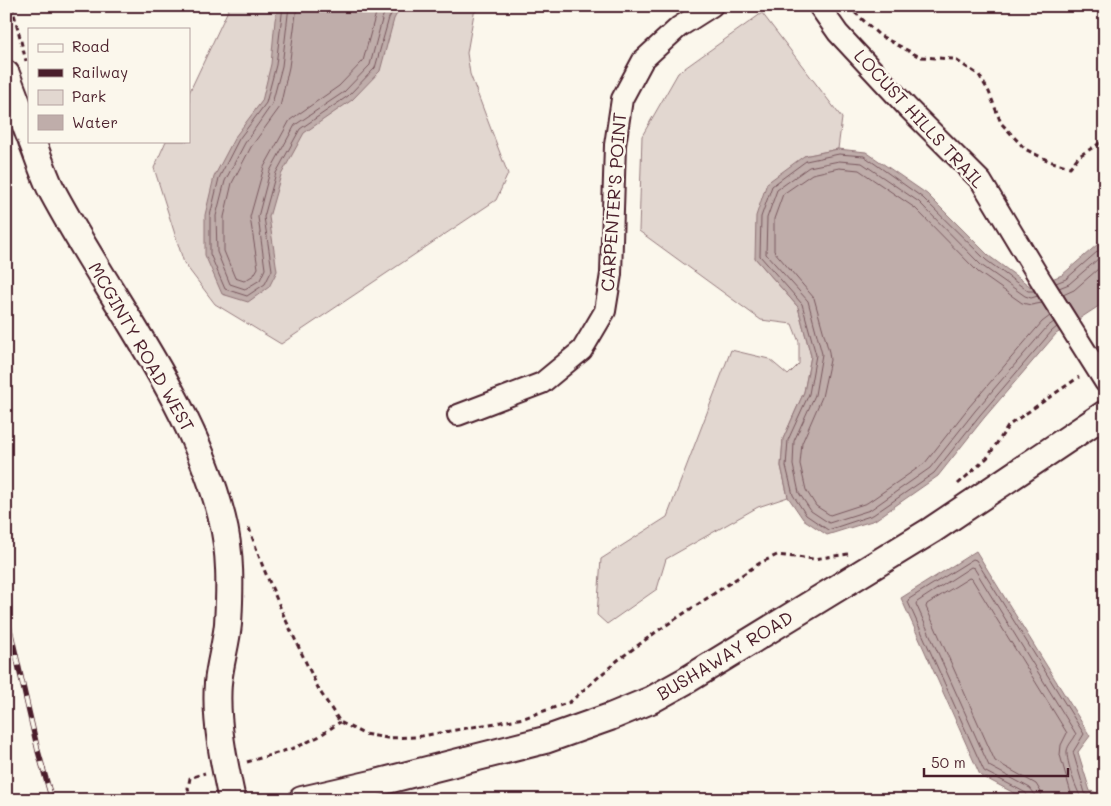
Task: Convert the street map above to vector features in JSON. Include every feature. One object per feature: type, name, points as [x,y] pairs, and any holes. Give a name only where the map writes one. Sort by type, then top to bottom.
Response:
[{"type":"main road","points":[[16,69],[28,129]]},
{"type":"main road","name":"MCGINTY ROAD WEST","points":[[32,142],[49,185],[167,385],[204,460],[223,521],[228,557],[228,624],[218,684],[220,727],[225,769],[232,800]]},
{"type":"main road","name":"BUSHAWAY ROAD","points":[[302,800],[545,740],[651,700],[730,654],[932,530],[1105,414]]},
{"type":"street","name":"CARPENTER'S POINT","points":[[458,415],[542,383],[582,350],[605,311],[611,274],[615,145],[622,99],[643,60],[679,27],[712,6]]},
{"type":"street","name":"LOCUST HILLS TRAIL","points":[[819,6],[844,40],[907,107],[981,180],[1100,374]]},
{"type":"path","points":[[12,6],[16,69]]},
{"type":"path","points":[[848,6],[879,35],[920,57],[954,59],[979,76],[989,92],[1001,123],[1024,149],[1049,161],[1070,167],[1079,156],[1105,140]]},
{"type":"path","points":[[955,486],[987,458],[1009,424],[1100,374]]},
{"type":"path","points":[[259,758],[297,747],[318,737],[340,722],[364,734],[416,738],[524,718],[570,702],[618,660],[648,638],[760,564],[777,555],[814,559],[857,553]]},
{"type":"path","points":[[190,778],[188,788],[192,800]]},
{"type":"green space","points":[[230,6],[482,6],[474,13],[467,53],[470,74],[508,174],[496,200],[281,344],[215,304],[184,263],[154,168],[166,142],[190,142],[190,91]]},
{"type":"green space","points":[[762,13],[842,118],[838,149],[804,156],[755,258],[798,307],[811,356],[804,392],[783,439],[781,466],[788,497],[758,507],[666,559],[657,589],[607,624],[597,615],[601,559],[667,517],[731,350],[769,359],[788,375],[799,364],[799,342],[792,324],[761,320],[639,231],[642,136],[678,73]]},
{"type":"water","points":[[278,6],[401,6],[394,19],[380,71],[352,100],[304,133],[281,175],[269,217],[277,271],[269,287],[248,302],[222,294],[205,255],[205,215],[214,177],[235,137],[262,101],[271,64]]},
{"type":"water","points":[[838,149],[866,152],[927,194],[989,256],[1031,287],[1062,275],[1105,238],[1105,302],[1056,334],[984,418],[938,476],[875,520],[827,535],[803,519],[788,497],[781,466],[783,439],[804,392],[811,356],[798,307],[755,258],[756,216],[767,183],[804,156]]},
{"type":"water","points":[[976,551],[1090,736],[1078,752],[1090,791],[1105,795],[1105,800],[1027,800],[980,775],[901,598]]},
{"type":"railway","points":[[6,612],[38,751],[52,800]]}]
